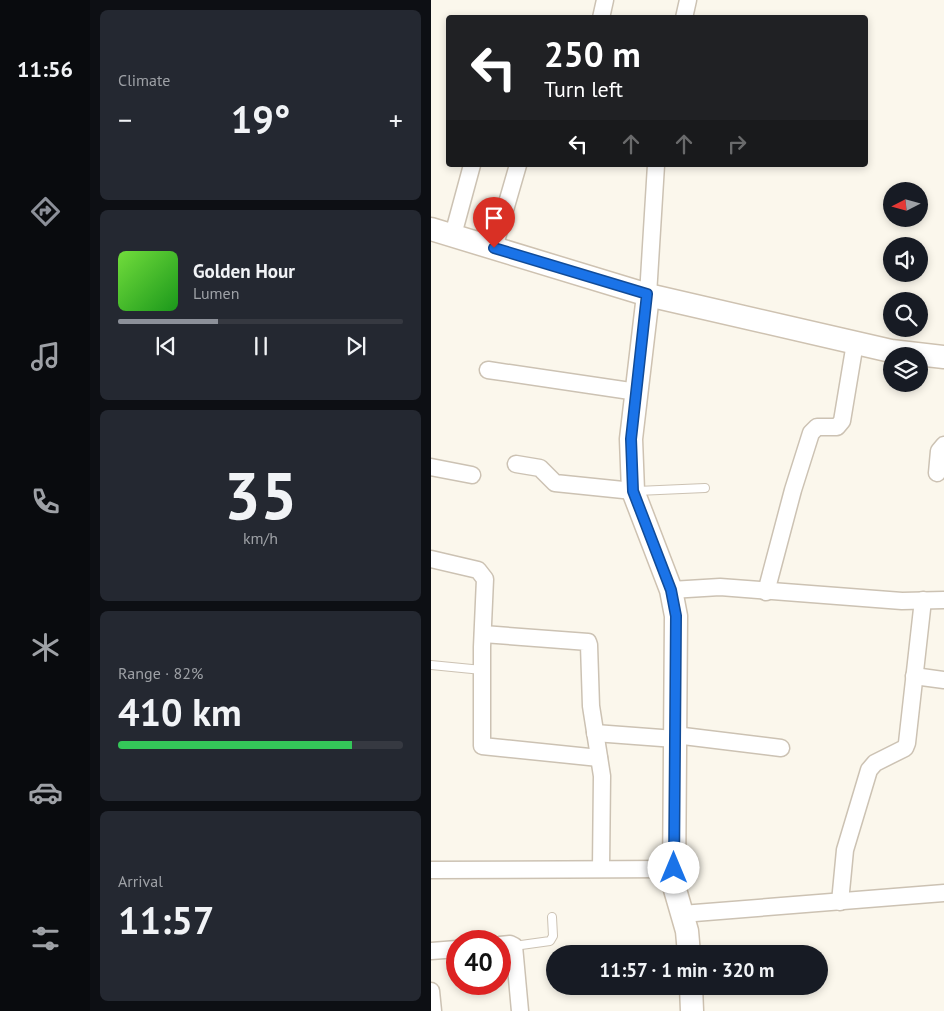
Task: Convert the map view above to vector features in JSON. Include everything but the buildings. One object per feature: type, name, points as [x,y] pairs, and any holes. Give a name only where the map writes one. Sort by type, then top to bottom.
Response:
[{"type":"street","points":[[602,15],[605,0]]},
{"type":"street","points":[[686,15],[688,0]]},
{"type":"street","points":[[453,235],[471,167]]},
{"type":"street","points":[[494,248],[517,167]]},
{"type":"street","points":[[656,167],[647,294],[631,439],[633,491],[671,590],[676,616],[674,886],[687,931],[688,945]]},
{"type":"street","points":[[431,229],[647,294],[891,351],[944,357]]},
{"type":"street","points":[[766,592],[793,490],[811,433],[817,427],[837,427],[842,420],[855,343]]},
{"type":"street","points":[[488,370],[637,392]]},
{"type":"street","points":[[937,473],[939,451],[944,444]]},
{"type":"street","points":[[516,464],[540,468],[555,483],[633,491]]},
{"type":"street","points":[[431,467],[472,475]]},
{"type":"street","points":[[431,559],[478,570],[484,574],[482,746],[599,758]]},
{"type":"street","points":[[671,590],[720,588],[766,592],[944,600]]},
{"type":"street","points":[[840,902],[845,850],[869,770],[875,762],[905,748],[907,743],[923,600]]},
{"type":"street","points":[[483,634],[588,642],[590,648],[591,706],[599,758],[602,800],[601,868]]},
{"type":"street","points":[[913,676],[944,680]]},
{"type":"street","points":[[595,733],[675,737],[781,748]]},
{"type":"street","points":[[431,870],[674,868]]},
{"type":"street","points":[[682,914],[944,893]]},
{"type":"street","points":[[431,951],[446,950]]},
{"type":"street","points":[[511,965],[520,1011]]},
{"type":"street","points":[[431,990],[433,1011]]},
{"type":"street","points":[[691,995],[692,1011]]},
{"type":"lane","points":[[633,491],[705,488]]},
{"type":"lane","points":[[431,665],[482,670]]},
{"type":"lane","points":[[511,945],[550,941],[553,936],[552,917]]},
{"type":"route","points":[[494,248],[647,294],[631,439],[633,491],[663,566],[671,590],[676,616],[674,868]]}]
